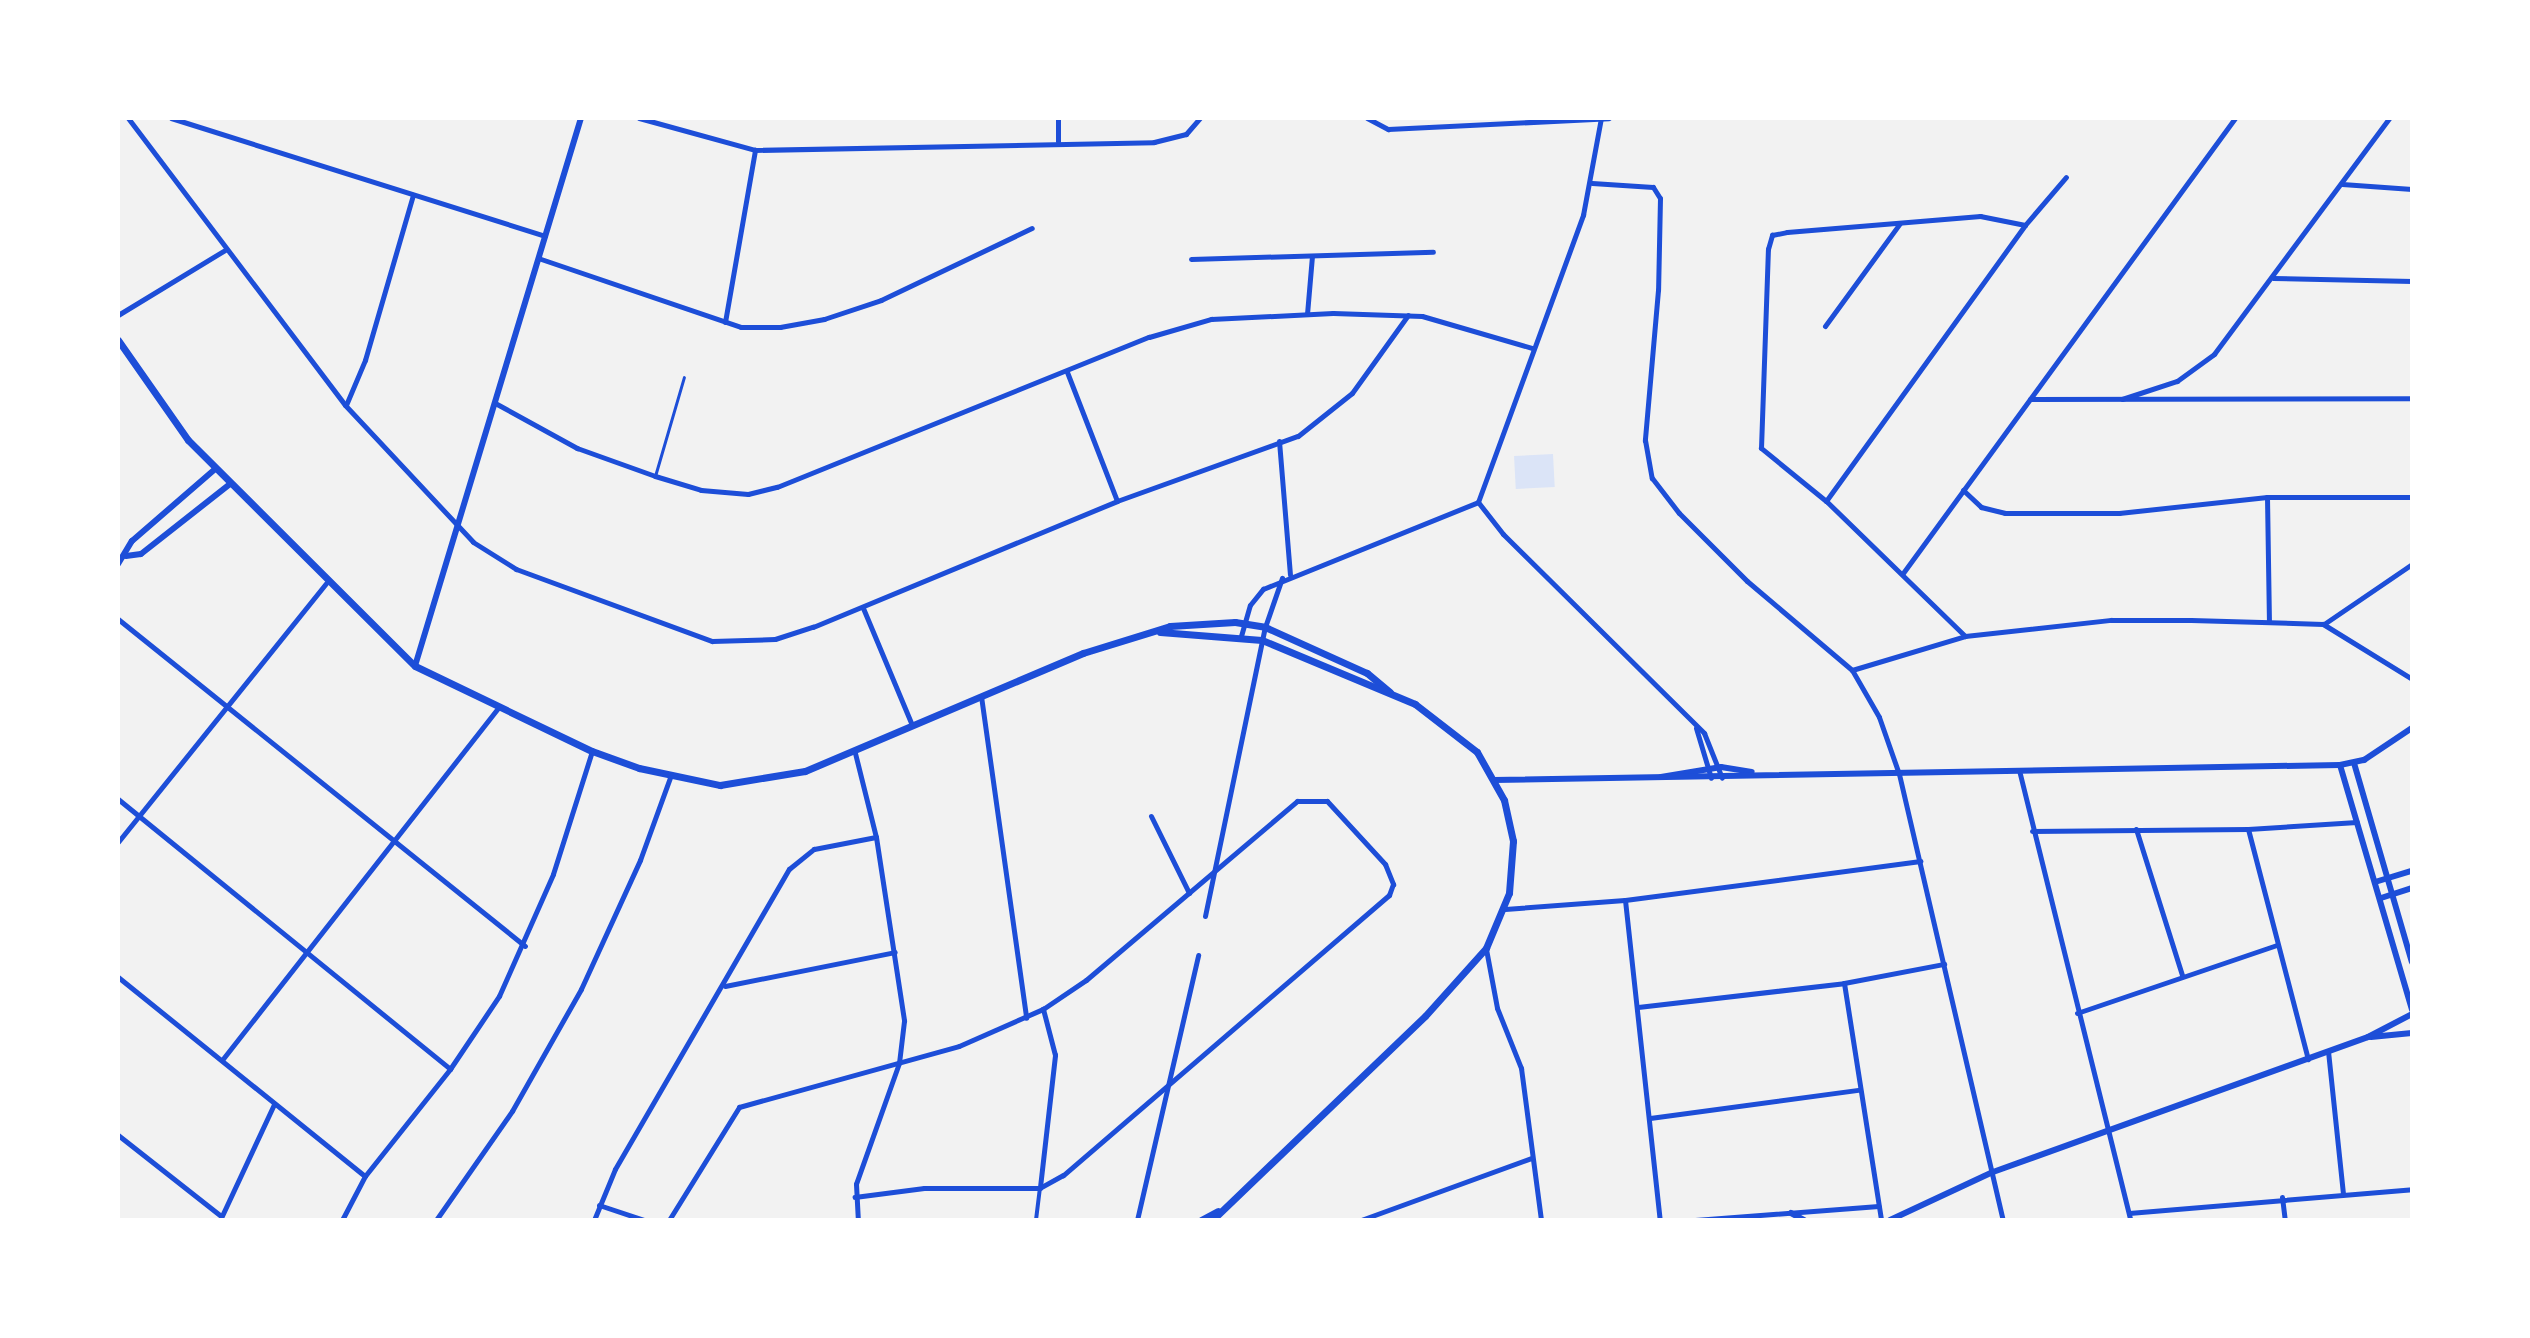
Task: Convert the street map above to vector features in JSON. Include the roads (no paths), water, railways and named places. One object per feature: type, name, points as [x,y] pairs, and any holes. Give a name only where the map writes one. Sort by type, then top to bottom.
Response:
[{"type":"main road","points":[[118,340],[158,400],[215,469],[326,583],[415,666],[592,751],[671,775],[741,784],[805,771],[855,753],[911,723],[1083,653],[1160,632],[1170,626],[1244,623],[1265,627],[1367,673],[1390,692]]},
{"type":"main road","points":[[1160,632],[1262,640],[1390,692],[1454,730],[1494,780],[1513,841],[1505,909],[1486,948],[1425,1016],[1212,1220]]},
{"type":"main road","points":[[1201,1220],[1218,1211]]},
{"type":"street","points":[[128,118],[345,405],[459,529],[516,569],[712,641],[775,639],[863,608],[1117,501],[1308,431],[1336,409],[1373,368],[1408,315]]},
{"type":"street","points":[[171,118],[545,236]]},
{"type":"street","points":[[415,666],[581,118]]},
{"type":"street","points":[[639,118],[755,150],[1164,141],[1186,134],[1200,118]]},
{"type":"street","points":[[1058,118],[1058,141]]},
{"type":"street","points":[[1367,118],[1388,129],[1609,118]]},
{"type":"street","points":[[1241,636],[1257,594],[1282,578],[1478,502],[1592,183],[1601,118]]},
{"type":"street","points":[[1903,573],[2235,118]]},
{"type":"street","points":[[2122,399],[2200,369],[2272,278],[2389,118]]},
{"type":"street","points":[[725,322],[755,150]]},
{"type":"street","points":[[1826,501],[2025,225],[2066,177]]},
{"type":"street","points":[[1592,183],[1653,187],[1660,198],[1658,290],[1645,440],[1652,478],[1679,513],[1747,581],[1852,670],[1869,694],[1899,774],[2003,1220]]},
{"type":"street","points":[[2341,184],[2412,189]]},
{"type":"street","points":[[345,405],[365,360],[413,195]]},
{"type":"street","points":[[1965,636],[1826,501],[1761,448],[1770,237],[1994,216],[2025,225]]},
{"type":"street","points":[[1825,326],[1900,223]]},
{"type":"street","points":[[538,258],[725,322],[780,327],[824,319],[893,295],[1032,228]]},
{"type":"street","points":[[118,315],[225,250]]},
{"type":"street","points":[[1191,259],[1433,252]]},
{"type":"street","points":[[1307,314],[1312,256]]},
{"type":"street","points":[[2272,278],[2412,281]]},
{"type":"street","points":[[495,403],[577,448],[655,476],[715,493],[777,487],[1194,323],[1307,314],[1408,315],[1532,348]]},
{"type":"street","points":[[1067,372],[1117,501]]},
{"type":"street","points":[[2029,399],[2412,398]]},
{"type":"street","points":[[1279,441],[1290,575]]},
{"type":"street","points":[[121,558],[132,541],[215,469]]},
{"type":"street","points":[[121,558],[141,554],[230,484]]},
{"type":"street","points":[[1963,490],[1981,507],[2005,513],[2119,513],[2267,497],[2412,497]]},
{"type":"street","points":[[2267,497],[2269,622]]},
{"type":"street","points":[[1478,502],[1503,534],[1696,727],[1721,767],[1722,778]]},
{"type":"street","points":[[2323,624],[2412,564]]},
{"type":"street","points":[[1205,916],[1218,867],[1262,640],[1282,578]]},
{"type":"street","points":[[118,842],[224,706],[326,583]]},
{"type":"street","points":[[863,608],[911,723]]},
{"type":"street","points":[[118,619],[525,946]]},
{"type":"street","points":[[1852,670],[1965,636],[2111,620],[2269,622],[2323,624],[2412,679]]},
{"type":"street","points":[[980,695],[1026,1018]]},
{"type":"street","points":[[222,1060],[498,708]]},
{"type":"street","points":[[1696,727],[1711,778]]},
{"type":"street","points":[[1494,780],[2340,765],[2354,763],[2412,728]]},
{"type":"street","points":[[342,1220],[365,1176],[450,1069],[525,946],[592,751]]},
{"type":"street","points":[[855,753],[876,837],[904,1021],[899,1063],[875,1120],[855,1197],[858,1220]]},
{"type":"street","points":[[2354,763],[2412,962]]},
{"type":"street","points":[[1890,1220],[1993,1172],[2110,1127],[2368,1037],[2412,1012],[2340,765]]},
{"type":"street","points":[[1661,777],[1721,767],[1764,774]]},
{"type":"street","points":[[2019,770],[2130,1217],[2282,1197],[2412,1189]]},
{"type":"street","points":[[436,1220],[512,1111],[581,989],[640,860],[671,775]]},
{"type":"street","points":[[669,1220],[739,1107],[899,1063],[1026,1018],[1043,1009],[1086,980],[1297,801],[1315,797],[1327,801],[1385,864],[1393,889],[1169,1089],[1077,1165],[1040,1188],[924,1188],[855,1197]]},
{"type":"street","points":[[118,799],[450,1069]]},
{"type":"street","points":[[1151,816],[1189,893]]},
{"type":"street","points":[[2032,831],[2248,829],[2358,822]]},
{"type":"street","points":[[2136,829],[2182,975]]},
{"type":"street","points":[[2248,829],[2308,1059]]},
{"type":"street","points":[[594,1220],[599,1205],[796,860],[823,846],[876,837]]},
{"type":"street","points":[[1505,909],[1625,900],[1920,861]]},
{"type":"street","points":[[2375,882],[2412,871]]},
{"type":"street","points":[[2381,898],[2412,888]]},
{"type":"street","points":[[1625,900],[1660,1220]]},
{"type":"street","points":[[2077,1013],[2277,945]]},
{"type":"street","points":[[1486,948],[1497,1008],[1521,1068],[1541,1220]]},
{"type":"street","points":[[724,987],[895,952]]},
{"type":"street","points":[[1137,1220],[1198,955]]},
{"type":"street","points":[[1638,1007],[1844,983],[1944,964]]},
{"type":"street","points":[[118,977],[365,1176]]},
{"type":"street","points":[[1844,983],[1858,1090],[1881,1220]]},
{"type":"street","points":[[1036,1220],[1055,1055],[1043,1009]]},
{"type":"street","points":[[2368,1037],[2412,1033]]},
{"type":"street","points":[[2328,1051],[2343,1194]]},
{"type":"street","points":[[1650,1118],[1858,1090]]},
{"type":"street","points":[[118,1135],[220,1218],[274,1104]]},
{"type":"street","points":[[1361,1220],[1531,1158]]},
{"type":"street","points":[[2282,1197],[2285,1220]]},
{"type":"street","points":[[599,1205],[644,1220]]},
{"type":"street","points":[[1695,1220],[1878,1206]]},
{"type":"street","points":[[1791,1213],[1804,1220]]},
{"type":"lane","points":[[655,476],[684,377]]}]
